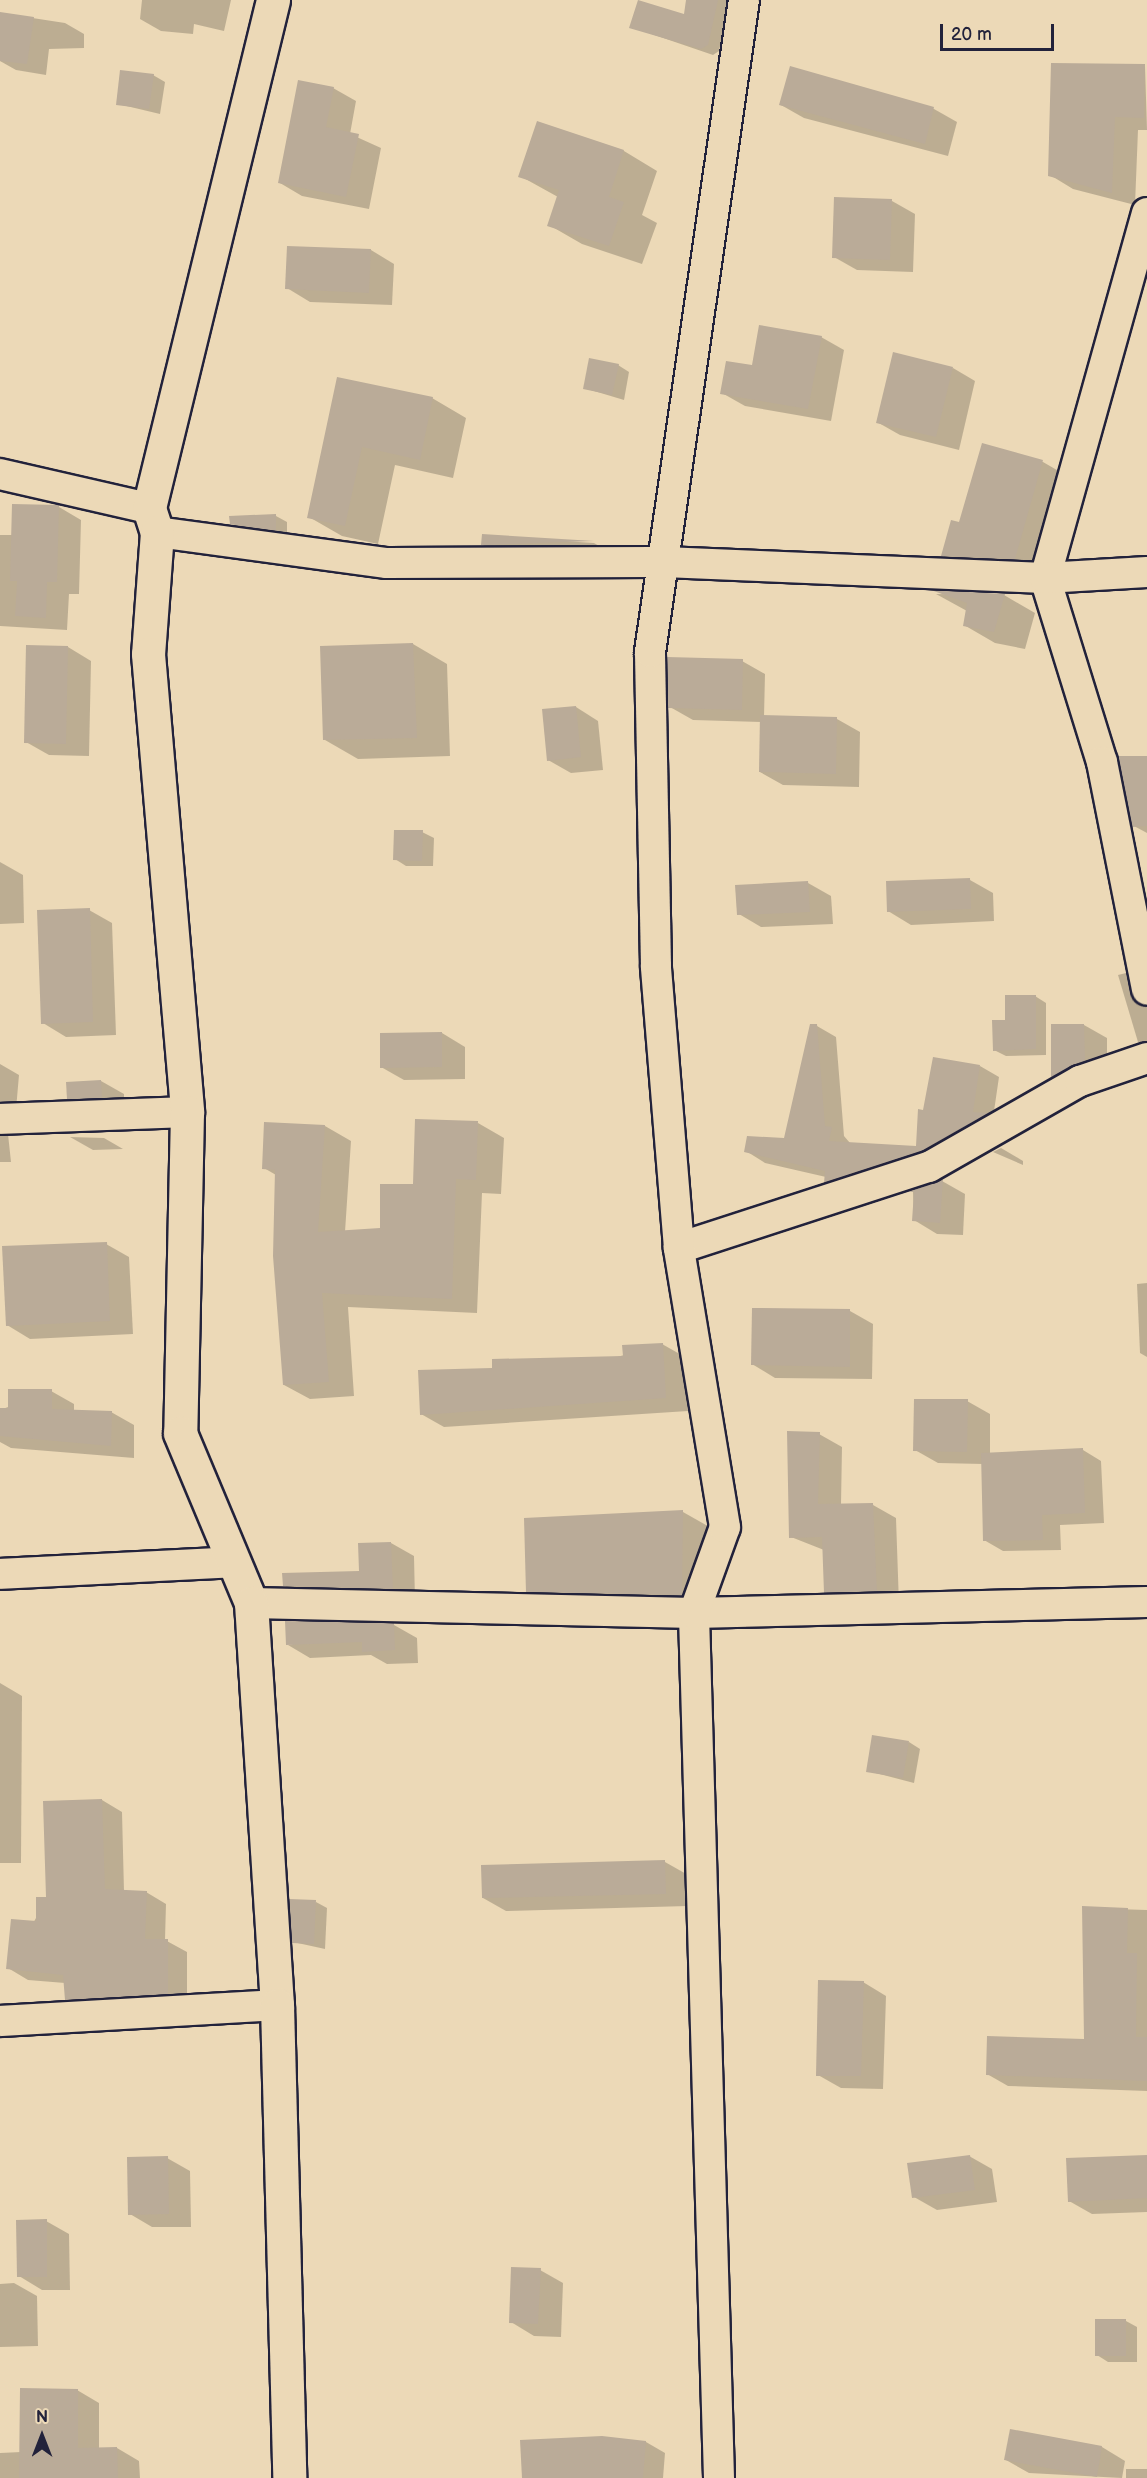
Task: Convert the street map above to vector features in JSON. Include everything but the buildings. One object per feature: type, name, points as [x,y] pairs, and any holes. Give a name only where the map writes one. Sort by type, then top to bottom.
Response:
[{"type":"street","points":[[273,0],[153,520],[148,654],[187,1112],[180,1433],[251,1603],[277,2005],[289,2478]]},
{"type":"street","points":[[719,2478],[694,1613],[724,1527],[678,1248],[657,966],[651,801],[650,652],[744,0]]},
{"type":"street","points":[[1147,213],[1045,578],[1102,762],[1147,990]]},
{"type":"street","points":[[0,474],[153,520],[387,563],[664,562],[1045,578],[1147,572]]},
{"type":"street","points":[[678,1248],[928,1167],[1080,1082],[1147,1058]]},
{"type":"street","points":[[0,1119],[187,1112]]},
{"type":"street","points":[[0,1574],[233,1562]]},
{"type":"street","points":[[251,1603],[694,1613],[1147,1602]]},
{"type":"street","points":[[0,2021],[277,2005]]}]
